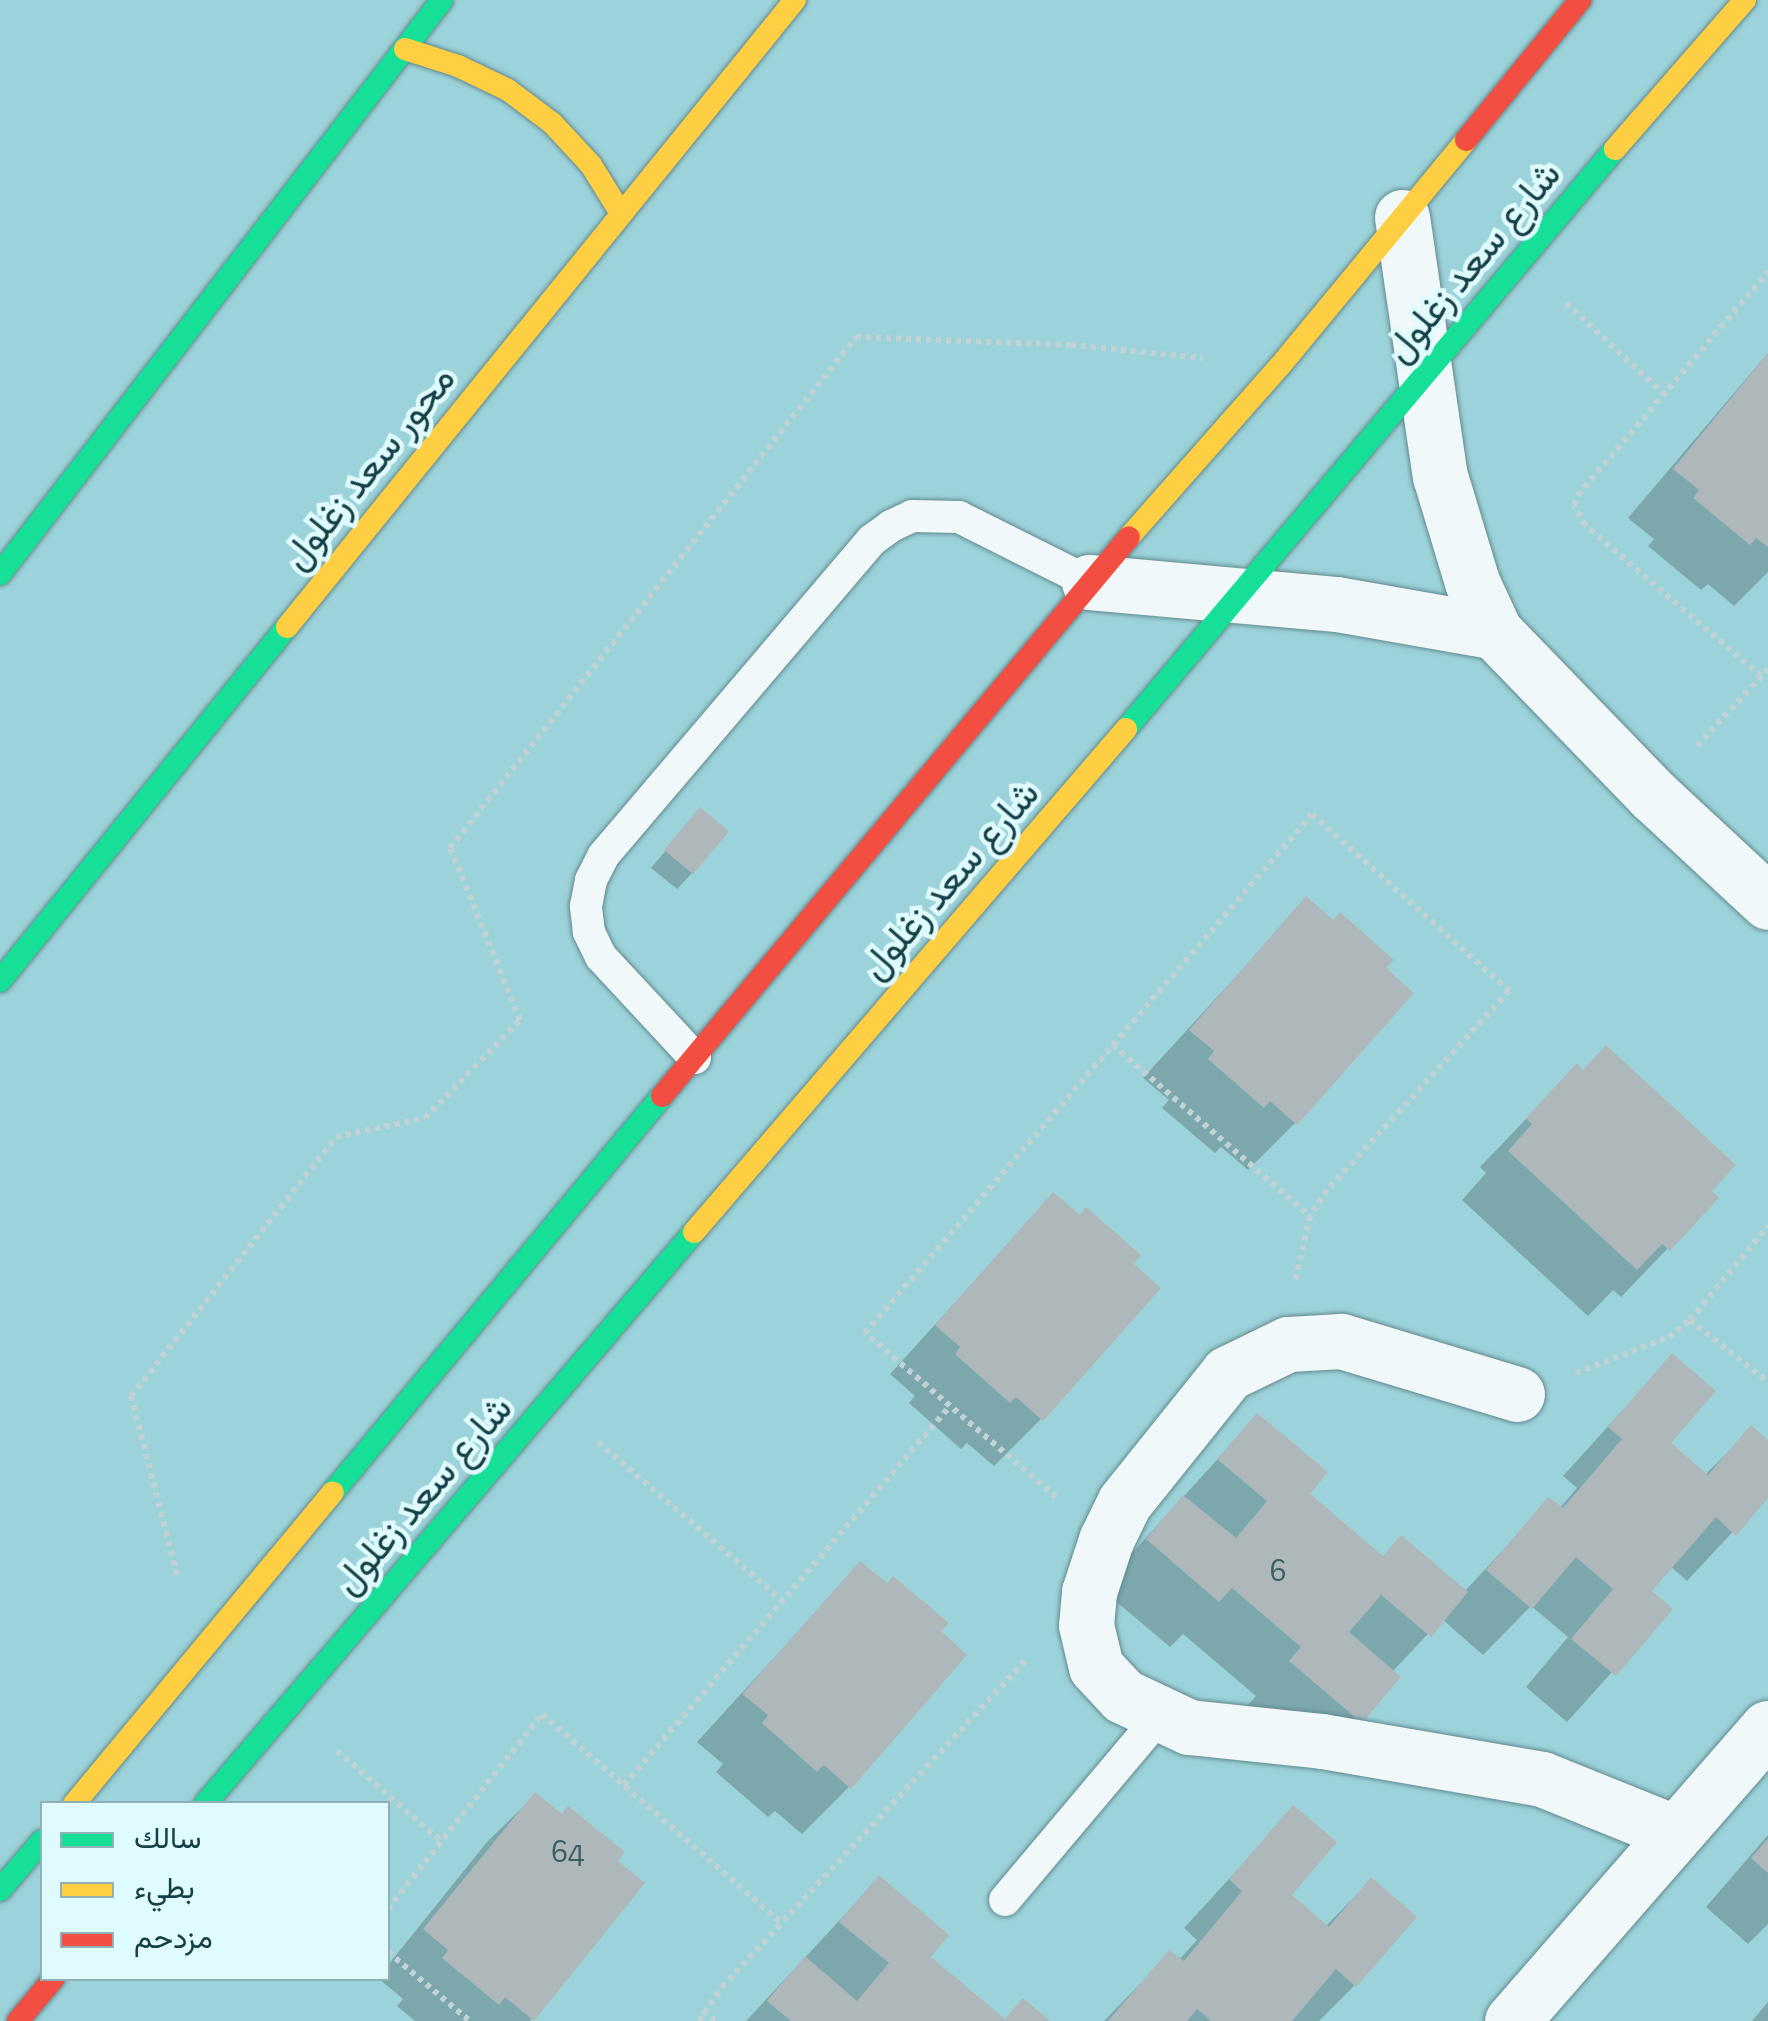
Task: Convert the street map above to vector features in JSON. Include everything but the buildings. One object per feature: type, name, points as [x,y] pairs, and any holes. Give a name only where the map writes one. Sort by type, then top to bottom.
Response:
[{"type":"street","points":[[0,574],[442,0]]},
{"type":"street","name":"محور سعد زغلول","points":[[0,981],[794,0]]},
{"type":"street","name":"شارع سعد زغلول","points":[[76,1801],[1088,582],[1280,366],[1580,0]]},
{"type":"street","name":"شارع سعد زغلول","points":[[208,1801],[1239,596],[1519,259],[1745,0]]},
{"type":"street","points":[[405,49],[458,66],[508,90],[538,112],[591,165],[620,212]]},
{"type":"street","points":[[1402,218],[1422,374],[1454,529],[1495,632],[1653,795],[1768,902]]},
{"type":"street","points":[[1088,582],[1337,604],[1495,632]]},
{"type":"street","points":[[1517,1394],[1342,1341],[1288,1344],[1228,1374],[1124,1503],[1106,1540],[1089,1592],[1086,1625],[1096,1667],[1123,1696],[1189,1727],[1322,1741],[1542,1779],[1676,1834]]},
{"type":"street","points":[[1512,2021],[1768,1728]]},
{"type":"street","points":[[0,1890],[40,1842]]},
{"type":"street","points":[[18,2021],[51,1981]]},
{"type":"lane","points":[[695,1058],[600,957],[590,932],[586,906],[591,880],[604,856],[872,540],[890,526],[912,516],[959,517],[1088,582]]},
{"type":"lane","points":[[1004,1900],[1161,1715]]},
{"type":"path","points":[[1519,259],[1664,394]]},
{"type":"path","points":[[1761,676],[1576,516],[1578,494],[1768,272]]},
{"type":"path","points":[[1653,795],[1768,668]]},
{"type":"path","points":[[1106,1540],[866,1333],[1312,814],[1509,992],[1328,1190],[1310,1216],[1296,1265],[1288,1344]]},
{"type":"path","points":[[1113,1045],[1310,1216]]},
{"type":"path","points":[[1517,1394],[1648,1347],[1690,1320],[1768,1226]]},
{"type":"path","points":[[1690,1320],[1768,1382]]},
{"type":"path","points":[[550,1401],[784,1600]]},
{"type":"path","points":[[624,1785],[950,1406]]},
{"type":"path","points":[[699,2021],[703,2011],[782,1923],[1089,1592]]},
{"type":"path","points":[[287,1708],[442,1841]]},
{"type":"path","points":[[390,1906],[542,1714],[782,1923]]},
{"type":"path","points":[[390,1954],[470,2021]]},
{"type":"path","points":[[703,2011],[715,2021]]},
{"type":"traffic: fast","points":[[0,574],[442,0]]},
{"type":"traffic: fast","points":[[1126,729],[1615,149]]},
{"type":"traffic: fast","points":[[0,981],[287,627]]},
{"type":"traffic: fast","points":[[333,1492],[662,1096]]},
{"type":"traffic: fast","points":[[208,1801],[694,1232]]},
{"type":"traffic: fast","points":[[0,1890],[40,1843]]},
{"type":"traffic: slow","points":[[287,627],[795,0]]},
{"type":"traffic: slow","points":[[1615,149],[1745,0]]},
{"type":"traffic: slow","points":[[405,49],[458,66],[508,90],[552,123],[591,165],[620,212]]},
{"type":"traffic: slow","points":[[1129,537],[1280,366],[1466,140]]},
{"type":"traffic: slow","points":[[694,1232],[1126,729]]},
{"type":"traffic: slow","points":[[76,1801],[333,1492]]},
{"type":"traffic: jam","points":[[1466,140],[1580,0]]},
{"type":"traffic: jam","points":[[662,1096],[1129,537]]},
{"type":"traffic: jam","points":[[18,2021],[51,1981]]}]
